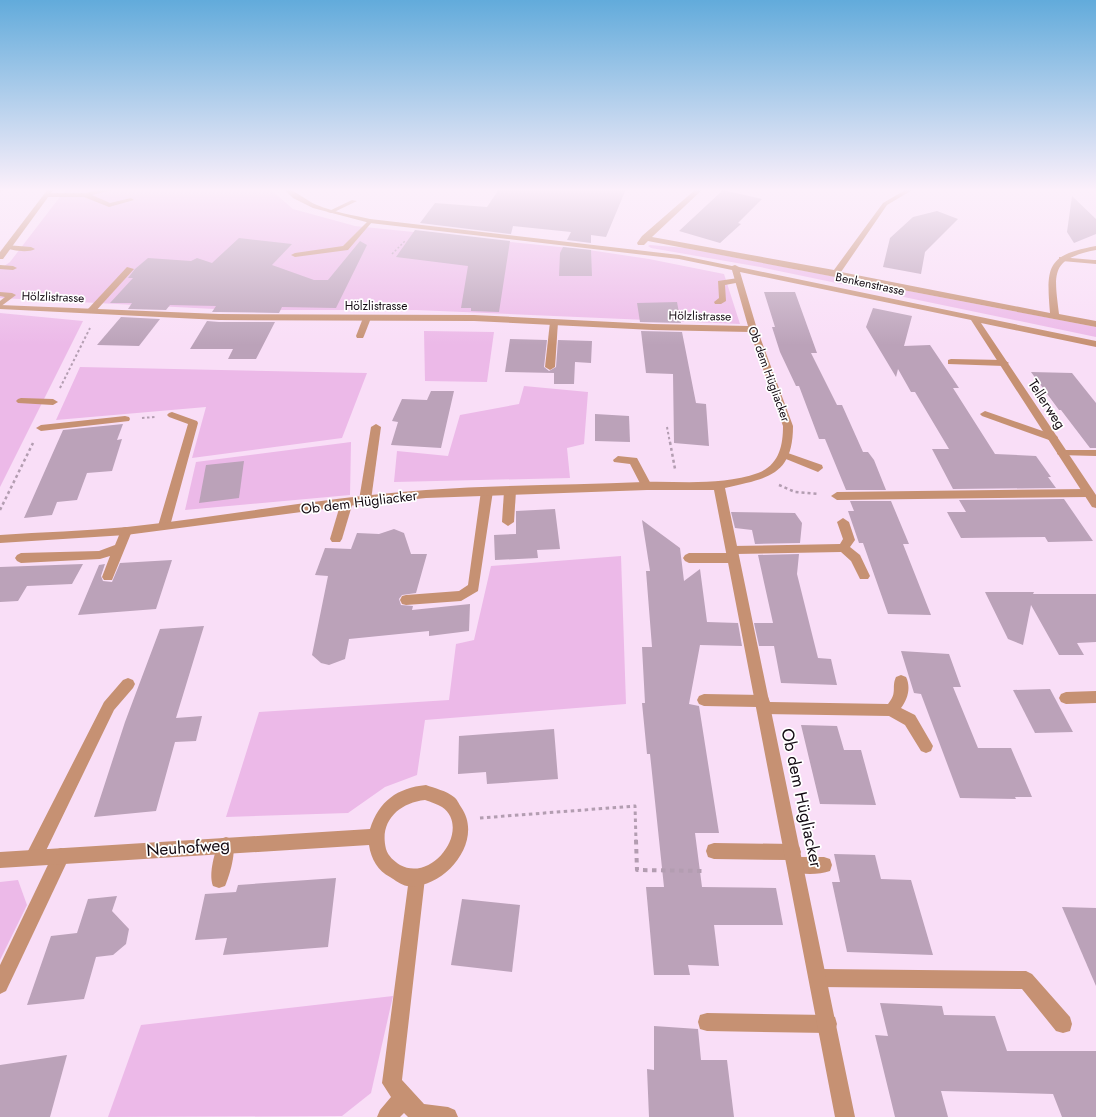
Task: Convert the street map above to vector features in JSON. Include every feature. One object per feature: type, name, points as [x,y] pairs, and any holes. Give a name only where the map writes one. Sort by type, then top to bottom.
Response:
[{"type":"street","points":[[0,257],[13,241]]},
{"type":"street","points":[[295,255],[345,248],[351,241]]},
{"type":"street","name":"Benkenstrasse","points":[[548,241],[636,251],[735,267],[975,320],[1096,344]]},
{"type":"street","points":[[636,251],[643,241]]},
{"type":"street","name":"Benkenstrasse","points":[[662,241],[836,273],[1096,324]]},
{"type":"street","points":[[836,273],[859,241]]},
{"type":"street","points":[[9,247],[31,249]]},
{"type":"street","points":[[1055,316],[1053,272],[1062,259],[1078,251],[1096,248]]},
{"type":"street","points":[[1062,259],[1094,262]]},
{"type":"street","points":[[0,267],[13,268]]},
{"type":"street","name":"Ob dem Hügliacker","points":[[0,539],[126,531],[347,502],[426,494],[647,486],[719,486],[763,475],[776,466],[785,455],[788,442],[788,426],[752,329],[735,267]]},
{"type":"street","points":[[91,311],[130,269]]},
{"type":"street","points":[[718,302],[723,299],[722,283],[738,280]]},
{"type":"street","points":[[0,294],[12,295],[0,306]]},
{"type":"street","name":"Hölzlistrasse","points":[[0,306],[219,317],[474,318],[653,327],[752,329]]},
{"type":"street","points":[[360,336],[367,318]]},
{"type":"street","name":"Tellerweg","points":[[975,320],[1096,504]]},
{"type":"street","points":[[550,367],[554,322]]},
{"type":"street","points":[[951,362],[1004,363]]},
{"type":"street","points":[[21,401],[53,402]]},
{"type":"street","points":[[985,414],[1053,438]]},
{"type":"street","points":[[164,526],[192,423],[172,415]]},
{"type":"street","points":[[41,428],[125,419]]},
{"type":"street","points":[[366,500],[376,427]]},
{"type":"street","points":[[1062,453],[1096,453]]},
{"type":"street","points":[[785,455],[818,468]]},
{"type":"street","points":[[618,460],[633,460],[647,486]]},
{"type":"street","name":"Ob dem Hügliacker","points":[[719,486],[819,978],[845,1117]]},
{"type":"street","points":[[406,600],[461,596],[474,588],[487,491]]},
{"type":"street","points":[[508,522],[510,491]]},
{"type":"street","points":[[837,496],[1088,493]]},
{"type":"street","points":[[336,539],[347,502]]},
{"type":"street","points":[[843,522],[849,540],[843,548]]},
{"type":"street","points":[[108,577],[121,548],[126,531]]},
{"type":"street","points":[[21,558],[100,555],[121,548]]},
{"type":"street","points":[[689,558],[843,548],[856,558],[864,576]]},
{"type":"street","points":[[892,710],[901,698],[901,681]]},
{"type":"street","points":[[34,858],[109,706],[128,684]]},
{"type":"street","points":[[1066,698],[1096,698]]},
{"type":"street","points":[[704,700],[892,710],[910,720],[926,746]]},
{"type":"street","points":[[426,792],[439,795],[450,803],[458,814],[460,822],[461,827],[459,842],[453,856],[443,867],[431,874],[417,878],[398,874],[392,871],[383,862],[378,850],[376,837],[379,823],[387,810],[398,800],[412,794],[426,792]]},
{"type":"street","name":"Neuhofweg","points":[[0,860],[376,837]]},
{"type":"street","points":[[218,880],[226,845]]},
{"type":"street","points":[[714,851],[794,858],[824,865]]},
{"type":"street","points":[[0,985],[61,856]]},
{"type":"street","points":[[417,878],[392,1083],[419,1114],[448,1117]]},
{"type":"street","points":[[819,978],[1026,980],[1063,1024]]},
{"type":"street","points":[[707,1022],[828,1024]]},
{"type":"street","points":[[387,1117],[404,1098]]},
{"type":"path","points":[[125,419],[172,415]]},
{"type":"path","points":[[667,427],[678,486]]},
{"type":"path","points":[[763,475],[773,482],[795,492],[837,496]]},
{"type":"path","points":[[460,822],[475,819],[635,806],[637,870],[713,871]]},
{"type":"shaded area","points":[[26,241],[502,241],[589,250],[649,259],[724,274],[740,324],[416,310],[234,310],[0,298],[0,269],[10,262]]},
{"type":"shaded area","points":[[648,246],[686,248],[1096,327],[1096,337],[760,267],[651,248]]},
{"type":"shaded area","points":[[0,313],[83,321],[0,487]]},
{"type":"shaded area","points":[[424,331],[494,332],[487,382],[425,381]]},
{"type":"shaded area","points":[[80,367],[367,373],[342,438],[192,458],[206,407],[56,420]]},
{"type":"shaded area","points":[[524,386],[588,392],[584,444],[567,448],[570,478],[394,482],[397,451],[448,456],[460,415],[519,404]]},
{"type":"shaded area","points":[[351,442],[350,495],[185,510],[196,462]]},
{"type":"shaded area","points":[[621,556],[626,704],[425,720],[417,775],[385,787],[348,813],[226,817],[259,712],[449,700],[456,644],[474,640],[491,566]]},
{"type":"shaded area","points":[[18,880],[27,905],[0,960],[0,882]]},
{"type":"shaded area","points":[[393,996],[371,1093],[342,1116],[108,1117],[141,1025]]},
{"type":"building","points":[[236,241],[267,241],[292,244],[272,265],[314,280],[328,280],[360,241],[367,245],[336,308],[282,307],[279,313],[212,312],[216,306],[170,305],[166,310],[128,309],[132,303],[110,303],[133,278],[128,278],[135,269],[148,258],[191,261],[197,258],[212,263]]},
{"type":"building","points":[[407,241],[510,241],[499,312],[471,311],[471,308],[461,308],[468,266],[396,257]]},
{"type":"building","points":[[576,241],[591,241],[591,243]]},
{"type":"building","points":[[889,241],[936,241],[925,252],[921,274],[883,267]]},
{"type":"building","points":[[563,247],[591,250],[592,276],[559,276],[560,253]]},
{"type":"building","points":[[764,292],[795,292],[817,353],[811,353],[837,405],[842,405],[863,452],[868,452],[874,460],[886,490],[846,490],[825,439],[819,439],[799,386],[796,386],[780,352],[772,327],[775,327]]},
{"type":"building","points":[[677,302],[681,323],[640,322],[637,303]]},
{"type":"building","points":[[873,308],[912,316],[904,346],[930,345],[959,388],[953,388],[995,454],[1036,456],[1051,477],[1048,477],[1056,488],[953,489],[932,449],[949,449],[915,392],[911,392],[898,369],[896,377],[866,327]]},
{"type":"building","points":[[121,317],[160,319],[139,346],[97,345]]},
{"type":"building","points":[[207,321],[275,322],[256,359],[228,359],[233,349],[190,349]]},
{"type":"building","points":[[641,331],[682,332],[696,403],[706,404],[709,446],[674,443],[673,374],[646,373]]},
{"type":"building","points":[[510,339],[547,340],[544,367],[549,371],[556,367],[558,340],[592,341],[591,363],[575,362],[574,384],[554,384],[554,373],[505,372]]},
{"type":"building","points":[[1031,372],[1072,373],[1096,403],[1096,448],[1090,448]]},
{"type":"building","points":[[431,391],[454,391],[441,448],[391,445],[398,422],[392,421],[402,399],[427,400]]},
{"type":"building","points":[[595,414],[629,416],[630,442],[595,441]]},
{"type":"building","points":[[123,424],[117,440],[122,439],[112,471],[87,473],[77,500],[57,502],[52,515],[24,518],[63,430]]},
{"type":"building","points":[[244,461],[239,498],[199,503],[206,465]]},
{"type":"building","points":[[1064,499],[1093,541],[1048,542],[1045,537],[961,538],[947,512],[966,512],[959,500]]},
{"type":"building","points":[[850,501],[891,501],[909,544],[903,544],[931,615],[888,614],[863,543],[859,543],[848,511],[854,511]]},
{"type":"building","points":[[555,509],[560,549],[537,550],[538,558],[495,560],[494,535],[516,534],[516,511]]},
{"type":"building","points":[[731,512],[795,513],[802,523],[800,543],[755,544],[752,530],[735,528]]},
{"type":"building","points":[[642,520],[680,548],[684,581],[700,569],[707,622],[738,623],[742,646],[700,645],[689,704],[699,706],[719,833],[695,833],[702,887],[776,888],[783,925],[714,925],[719,966],[688,965],[690,975],[654,975],[646,887],[664,887],[650,754],[647,754],[642,703],[645,703],[642,647],[652,647],[646,571],[650,571]]},
{"type":"building","points":[[394,529],[404,533],[411,554],[427,554],[416,593],[402,595],[399,599],[401,605],[413,606],[412,610],[470,604],[469,631],[429,636],[429,631],[349,639],[345,659],[329,665],[321,663],[312,655],[328,576],[315,575],[325,548],[351,549],[357,533],[379,534]]},
{"type":"building","points":[[799,554],[797,574],[818,658],[831,659],[837,685],[781,683],[774,646],[759,646],[754,623],[773,623],[758,555]]},
{"type":"building","points":[[172,560],[156,609],[78,615],[99,565],[105,564],[101,576],[103,581],[112,582],[120,563]]},
{"type":"building","points":[[83,564],[72,584],[27,586],[18,601],[0,602],[0,567]]},
{"type":"building","points":[[985,592],[1096,594],[1096,642],[1077,643],[1084,655],[1059,655],[1031,605],[1023,645],[1008,639]]},
{"type":"building","points":[[204,626],[176,718],[202,716],[196,741],[175,742],[156,811],[94,817],[125,722],[160,629]]},
{"type":"building","points":[[901,651],[949,654],[961,687],[953,687],[978,748],[1011,748],[1032,797],[1015,797],[1016,799],[960,798],[921,694],[914,693]]},
{"type":"building","points":[[1050,689],[1073,732],[1035,733],[1013,690]]},
{"type":"building","points":[[801,725],[837,726],[844,750],[861,750],[876,805],[820,804]]},
{"type":"building","points":[[554,729],[558,779],[487,784],[486,772],[458,774],[459,736]]},
{"type":"building","points":[[834,854],[875,855],[881,879],[911,880],[933,955],[847,952],[832,882],[840,882]]},
{"type":"building","points":[[336,878],[328,947],[223,955],[227,938],[195,940],[205,894],[236,892],[238,885]]},
{"type":"building","points":[[117,896],[112,911],[129,929],[126,944],[113,955],[96,957],[84,999],[27,1005],[51,936],[77,933],[88,899]]},
{"type":"building","points":[[462,899],[520,905],[512,972],[451,965]]},
{"type":"building","points":[[1062,907],[1096,908],[1096,986]]},
{"type":"building","points":[[880,1003],[942,1006],[944,1015],[995,1016],[1007,1051],[1096,1051],[1096,1117],[1062,1117],[1053,1094],[941,1091],[948,1117],[895,1117],[875,1035],[888,1036]]},
{"type":"building","points":[[654,1026],[698,1029],[701,1060],[727,1060],[734,1117],[649,1117],[647,1069],[654,1070]]},
{"type":"building","points":[[67,1055],[50,1117],[0,1117],[0,1065]]}]
